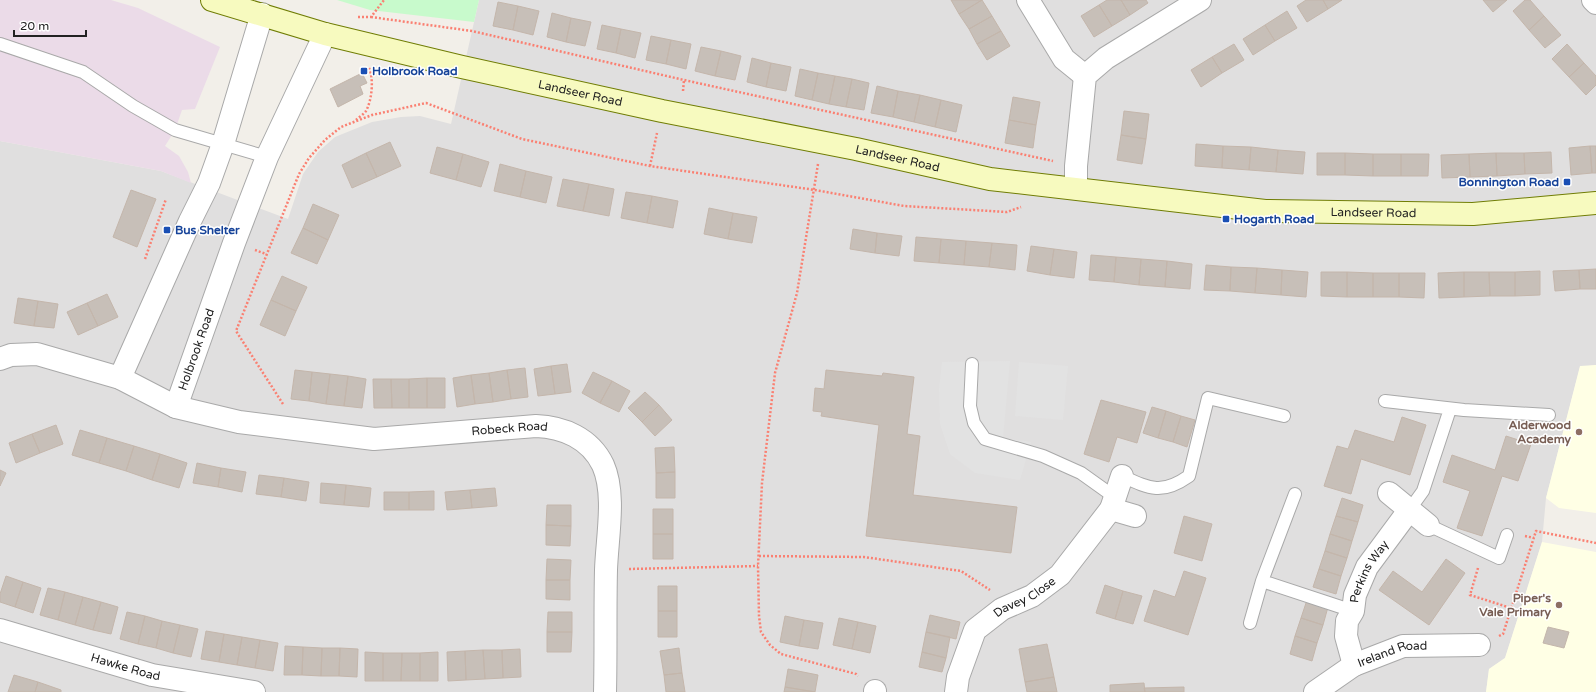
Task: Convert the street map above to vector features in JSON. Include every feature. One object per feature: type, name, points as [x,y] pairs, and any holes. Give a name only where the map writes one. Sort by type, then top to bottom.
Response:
[{"type":"street","points":[[1028,0],[1064,59],[1085,76]]},
{"type":"street","points":[[1076,188],[1076,166],[1085,76],[1106,58],[1200,0]]},
{"type":"street","points":[[1593,0],[1596,3]]},
{"type":"street","name":"Landseer Road","points":[[217,1],[326,34],[462,67],[821,144],[856,149],[990,179],[1265,211],[1473,214],[1596,203]]},
{"type":"street","points":[[120,378],[190,221],[209,183],[223,144],[262,14]]},
{"type":"street","name":"Holbrook Road","points":[[0,359],[11,355],[37,354],[120,378],[176,407],[234,243],[267,157],[326,34]]},
{"type":"street","name":"Robeck Road","points":[[176,407],[239,422],[374,439],[536,426],[549,427],[575,435],[595,453],[607,476],[610,489],[606,570],[605,692]]},
{"type":"street","name":"Davey Close","points":[[956,692],[958,677],[975,630],[1002,609],[1032,596],[1060,575],[1113,504],[1122,476]]},
{"type":"street","points":[[1389,493],[1428,525]]},
{"type":"street","points":[[1113,504],[1135,516]]},
{"type":"street","name":"Perkins Way","points":[[1354,665],[1346,636],[1347,621],[1353,611],[1355,594],[1367,567],[1410,509]]},
{"type":"street","name":"Hawke Road","points":[[0,630],[150,684],[254,692]]},
{"type":"street","name":"Ireland Road","points":[[1315,692],[1354,665],[1403,646],[1479,645]]},
{"type":"lane","points":[[0,44],[83,72],[133,106],[175,130],[267,157]]},
{"type":"lane","points":[[0,54],[20,50]]},
{"type":"lane","points":[[972,364],[970,406],[974,423],[984,439],[1043,456],[1081,473],[1113,504]]},
{"type":"lane","points":[[1122,476],[1150,488],[1175,486],[1189,476],[1208,398],[1284,416]]},
{"type":"lane","points":[[1386,401],[1450,409],[1549,415]]},
{"type":"lane","points":[[1410,509],[1423,491],[1450,409]]},
{"type":"lane","points":[[1250,623],[1262,581],[1296,494]]},
{"type":"lane","points":[[1428,525],[1499,558],[1507,535]]},
{"type":"lane","points":[[1262,581],[1353,611]]},
{"type":"path","points":[[370,17],[472,31],[684,80],[1076,166]]},
{"type":"path","points":[[354,121],[365,112],[370,94],[371,74],[357,41]]},
{"type":"path","points":[[683,90],[684,80]]},
{"type":"path","points":[[299,430],[236,330],[299,174],[324,140],[341,127],[354,121],[396,108],[426,103],[522,139],[650,166],[815,190],[904,206],[1007,212],[1028,205]]},
{"type":"path","points":[[650,166],[655,143]]},
{"type":"path","points":[[821,144],[815,190],[796,293],[775,373],[762,483],[758,566],[760,632],[770,646],[781,654],[856,674],[875,692]]},
{"type":"path","points":[[1479,645],[1503,634],[1536,531],[1596,543]]},
{"type":"path","points":[[759,556],[864,557],[962,571],[993,592],[1002,609]]},
{"type":"path","points":[[606,570],[758,566]]},
{"type":"shaded area","points":[[0,0],[111,0],[138,8],[220,47],[195,109],[182,110],[175,130],[165,146],[179,156],[188,172],[191,183],[161,171],[0,141]]},
{"type":"shaded area","points":[[479,0],[1596,0],[1596,365],[1580,367],[1546,498],[1542,542],[1505,658],[1489,669],[1486,692],[0,692],[0,141],[161,171],[288,219],[303,174],[318,152],[335,137],[372,122],[401,117],[420,116],[451,124]]},
{"type":"shaded area","points":[[1010,361],[1003,438],[1031,442],[1020,480],[975,473],[950,454],[940,424],[939,389],[942,362]]},
{"type":"shaded area","points":[[1019,362],[1068,366],[1063,420],[1015,416]]},
{"type":"shaded area","name":"Alderwood Academy","points":[[1596,365],[1596,513],[1559,508],[1546,498],[1580,366]]},
{"type":"shaded area","name":"Piper's Vale Primary","points":[[1542,542],[1596,552],[1596,692],[1486,692],[1489,669],[1505,658]]},
{"type":"green space","points":[[337,0],[479,0],[474,22],[370,10]]},
{"type":"building","points":[[951,0],[982,0],[959,14]]},
{"type":"building","points":[[982,0],[992,16],[969,29],[959,14]]},
{"type":"building","points":[[1107,0],[1121,0],[1130,15],[1112,26],[1099,5]]},
{"type":"building","points":[[1121,0],[1146,0],[1148,3],[1130,15]]},
{"type":"building","points":[[1306,0],[1323,0],[1328,9],[1307,22],[1297,6]]},
{"type":"building","points":[[1323,0],[1342,0],[1328,9]]},
{"type":"building","points":[[1483,0],[1507,0],[1493,12]]},
{"type":"building","points":[[1525,0],[1530,0],[1544,16],[1529,30],[1513,11]]},
{"type":"building","points":[[498,2],[518,6],[513,30],[493,26]]},
{"type":"building","points":[[1099,5],[1112,26],[1094,37],[1081,16]]},
{"type":"building","points":[[518,6],[539,11],[533,35],[513,30]]},
{"type":"building","points":[[1287,11],[1297,28],[1275,41],[1265,25]]},
{"type":"building","points":[[552,13],[571,18],[566,42],[547,37]]},
{"type":"building","points":[[992,16],[1001,31],[977,44],[969,29]]},
{"type":"building","points":[[1544,16],[1561,35],[1545,48],[1529,30]]},
{"type":"building","points":[[571,18],[591,22],[585,46],[566,42]]},
{"type":"building","points":[[602,25],[621,29],[616,53],[597,49]]},
{"type":"building","points":[[1265,25],[1275,41],[1253,55],[1243,39]]},
{"type":"building","points":[[621,29],[641,33],[635,58],[616,53]]},
{"type":"building","points":[[1001,31],[1010,46],[987,60],[977,44]]},
{"type":"building","points":[[651,36],[671,40],[666,64],[646,60]]},
{"type":"building","points":[[671,40],[691,44],[686,69],[666,64]]},
{"type":"building","points":[[1234,44],[1244,60],[1222,73],[1212,57]]},
{"type":"building","points":[[1567,44],[1584,63],[1569,77],[1552,59]]},
{"type":"building","points":[[701,47],[721,51],[715,76],[695,71]]},
{"type":"building","points":[[721,51],[741,56],[735,80],[715,76]]},
{"type":"building","points":[[1212,57],[1222,73],[1201,87],[1191,70]]},
{"type":"building","points":[[752,58],[771,63],[766,87],[747,82]]},
{"type":"building","points":[[771,63],[791,67],[786,91],[766,87]]},
{"type":"building","points":[[1584,63],[1596,76],[1596,85],[1586,95],[1569,77]]},
{"type":"building","points":[[800,69],[818,73],[812,100],[795,96]]},
{"type":"building","points":[[362,73],[367,83],[360,86],[363,94],[338,107],[330,89]]},
{"type":"building","points":[[818,73],[835,76],[829,104],[812,100]]},
{"type":"building","points":[[835,76],[852,79],[846,107],[829,104]]},
{"type":"building","points":[[852,79],[869,83],[864,110],[846,107]]},
{"type":"building","points":[[877,86],[898,91],[893,117],[871,113]]},
{"type":"building","points":[[898,91],[920,95],[914,122],[893,117]]},
{"type":"building","points":[[920,95],[941,100],[935,127],[914,122]]},
{"type":"building","points":[[1013,97],[1040,102],[1036,125],[1009,120]]},
{"type":"building","points":[[941,100],[962,105],[956,132],[935,127]]},
{"type":"building","points":[[1124,111],[1149,114],[1146,139],[1121,135]]},
{"type":"building","points":[[1009,120],[1036,125],[1033,148],[1005,143]]},
{"type":"building","points":[[1121,135],[1146,139],[1142,164],[1117,160]]},
{"type":"building","points":[[390,142],[401,166],[377,177],[366,153]]},
{"type":"building","points":[[1196,144],[1223,146],[1222,168],[1195,166]]},
{"type":"building","points":[[1223,146],[1251,147],[1249,170],[1222,168]]},
{"type":"building","points":[[1590,146],[1592,173],[1571,175],[1569,148]]},
{"type":"building","points":[[1590,146],[1596,146],[1596,173],[1592,173]]},
{"type":"building","points":[[437,147],[463,154],[456,180],[430,173]]},
{"type":"building","points":[[1251,147],[1278,150],[1276,172],[1249,170]]},
{"type":"building","points":[[1278,150],[1305,152],[1303,174],[1276,172]]},
{"type":"building","points":[[1551,152],[1552,173],[1525,174],[1524,153]]},
{"type":"building","points":[[366,153],[377,177],[352,188],[342,165]]},
{"type":"building","points":[[1317,153],[1345,153],[1345,175],[1317,175]]},
{"type":"building","points":[[1345,153],[1373,154],[1373,176],[1345,175]]},
{"type":"building","points":[[1496,153],[1524,153],[1525,174],[1497,176]]},
{"type":"building","points":[[1496,153],[1497,176],[1470,177],[1469,154]]},
{"type":"building","points":[[463,154],[489,162],[481,187],[456,180]]},
{"type":"building","points":[[1373,154],[1401,154],[1401,176],[1373,176]]},
{"type":"building","points":[[1401,154],[1429,154],[1428,176],[1401,176]]},
{"type":"building","points":[[1469,154],[1470,177],[1442,178],[1441,155]]},
{"type":"building","points":[[500,164],[526,171],[520,197],[494,191]]},
{"type":"building","points":[[526,171],[552,177],[546,203],[520,197]]},
{"type":"building","points":[[563,179],[589,184],[583,211],[557,206]]},
{"type":"building","points":[[589,184],[614,189],[609,216],[583,211]]},
{"type":"building","points":[[131,190],[156,199],[137,247],[113,237]]},
{"type":"building","points":[[626,192],[652,196],[647,223],[621,218]]},
{"type":"building","points":[[652,196],[678,201],[673,228],[647,223]]},
{"type":"building","points":[[313,204],[339,215],[328,240],[303,228]]},
{"type":"building","points":[[709,208],[733,213],[728,239],[704,234]]},
{"type":"building","points":[[733,213],[757,217],[752,243],[728,239]]},
{"type":"building","points":[[303,228],[328,240],[317,264],[291,253]]},
{"type":"building","points":[[853,229],[877,233],[875,253],[850,249]]},
{"type":"building","points":[[877,233],[902,236],[899,256],[875,253]]},
{"type":"building","points":[[916,237],[941,239],[939,263],[914,261]]},
{"type":"building","points":[[941,239],[966,241],[964,265],[939,263]]},
{"type":"building","points":[[966,241],[992,243],[989,267],[964,265]]},
{"type":"building","points":[[992,243],[1017,245],[1015,270],[989,267]]},
{"type":"building","points":[[1031,246],[1054,249],[1050,275],[1027,271]]},
{"type":"building","points":[[1054,249],[1077,252],[1074,278],[1050,275]]},
{"type":"building","points":[[1091,255],[1116,257],[1114,282],[1089,280]]},
{"type":"building","points":[[1116,257],[1141,259],[1139,285],[1114,282]]},
{"type":"building","points":[[1141,259],[1167,261],[1165,287],[1139,285]]},
{"type":"building","points":[[1167,261],[1192,264],[1190,289],[1165,287]]},
{"type":"building","points":[[1206,265],[1231,267],[1230,291],[1204,290]]},
{"type":"building","points":[[1231,267],[1257,268],[1255,293],[1230,291]]},
{"type":"building","points":[[1257,268],[1282,270],[1281,295],[1255,293]]},
{"type":"building","points":[[1596,269],[1596,289],[1580,289],[1579,270]]},
{"type":"building","points":[[1282,270],[1308,272],[1306,297],[1281,295]]},
{"type":"building","points":[[1579,270],[1580,289],[1555,291],[1553,271]]},
{"type":"building","points":[[1540,271],[1540,295],[1515,296],[1515,272]]},
{"type":"building","points":[[1321,272],[1347,272],[1347,297],[1321,296]]},
{"type":"building","points":[[1347,272],[1373,273],[1373,297],[1347,297]]},
{"type":"building","points":[[1464,272],[1464,297],[1439,298],[1438,273]]},
{"type":"building","points":[[1464,272],[1489,272],[1490,296],[1464,297]]},
{"type":"building","points":[[1489,272],[1515,272],[1515,296],[1490,296]]},
{"type":"building","points":[[1373,273],[1399,273],[1399,297],[1373,297]]},
{"type":"building","points":[[1399,273],[1425,273],[1424,298],[1399,297]]},
{"type":"building","points":[[282,276],[307,287],[296,311],[271,300]]},
{"type":"building","points":[[107,294],[118,317],[98,326],[87,303]]},
{"type":"building","points":[[18,298],[38,301],[34,326],[14,323]]},
{"type":"building","points":[[271,300],[296,311],[285,336],[260,325]]},
{"type":"building","points":[[38,301],[58,304],[54,328],[34,326]]},
{"type":"building","points":[[87,303],[98,326],[78,335],[67,312]]},
{"type":"building","points":[[567,364],[571,392],[555,394],[551,366]]},
{"type":"building","points":[[551,366],[555,394],[538,396],[534,369]]},
{"type":"building","points":[[525,368],[528,397],[511,399],[507,370]]},
{"type":"building","points":[[295,370],[312,372],[309,401],[291,399]]},
{"type":"building","points":[[507,370],[511,399],[493,402],[489,373]]},
{"type":"building","points":[[826,370],[882,376],[883,373],[914,377],[907,434],[920,436],[913,495],[1017,507],[1011,553],[866,536],[879,425],[821,416],[822,412],[813,411],[815,388],[824,389]]},
{"type":"building","points":[[312,372],[330,374],[326,404],[309,401]]},
{"type":"building","points":[[593,372],[612,381],[600,403],[582,393]]},
{"type":"building","points":[[489,373],[493,402],[475,404],[471,375]]},
{"type":"building","points":[[330,374],[348,376],[344,406],[326,404]]},
{"type":"building","points":[[471,375],[475,404],[457,407],[453,378]]},
{"type":"building","points":[[348,376],[366,379],[362,408],[344,406]]},
{"type":"building","points":[[427,378],[445,378],[445,408],[427,408]]},
{"type":"building","points":[[427,378],[427,408],[409,408],[409,379]]},
{"type":"building","points":[[373,379],[391,379],[392,408],[374,408]]},
{"type":"building","points":[[391,379],[409,379],[409,408],[392,408]]},
{"type":"building","points":[[612,381],[630,391],[619,412],[600,403]]},
{"type":"building","points":[[645,392],[659,405],[642,422],[628,408]]},
{"type":"building","points":[[1101,400],[1146,412],[1137,443],[1117,437],[1109,462],[1084,454]]},
{"type":"building","points":[[659,405],[672,420],[655,436],[642,422]]},
{"type":"building","points":[[1152,407],[1166,411],[1158,438],[1143,433]]},
{"type":"building","points":[[1166,411],[1181,416],[1173,442],[1158,438]]},
{"type":"building","points":[[1181,416],[1195,420],[1187,447],[1173,442]]},
{"type":"building","points":[[1402,417],[1426,425],[1410,475],[1361,459],[1351,494],[1324,486],[1337,446],[1348,449],[1355,430],[1394,442]]},
{"type":"building","points":[[56,425],[63,444],[40,453],[32,434]]},
{"type":"building","points":[[80,430],[107,438],[99,463],[72,455]]},
{"type":"building","points":[[32,434],[40,453],[16,463],[9,443]]},
{"type":"building","points":[[1506,436],[1531,444],[1518,481],[1502,476],[1482,536],[1457,528],[1470,491],[1443,482],[1452,455],[1495,470]]},
{"type":"building","points":[[107,438],[134,446],[126,471],[99,463]]},
{"type":"building","points":[[134,446],[160,454],[152,480],[126,471]]},
{"type":"building","points":[[674,447],[675,472],[656,473],[655,448]]},
{"type":"building","points":[[160,454],[187,463],[179,488],[152,480]]},
{"type":"building","points":[[197,463],[221,468],[218,487],[193,483]]},
{"type":"building","points":[[221,468],[246,472],[242,492],[218,487]]},
{"type":"building","points":[[0,470],[6,473],[0,486]]},
{"type":"building","points":[[675,472],[675,498],[656,498],[656,473]]},
{"type":"building","points":[[259,475],[284,478],[281,497],[256,494]]},
{"type":"building","points":[[284,478],[309,482],[306,501],[281,497]]},
{"type":"building","points":[[321,483],[346,485],[344,505],[320,503]]},
{"type":"building","points":[[346,485],[371,488],[369,507],[344,505]]},
{"type":"building","points":[[495,488],[497,506],[472,508],[470,490]]},
{"type":"building","points":[[470,490],[472,508],[447,510],[445,492]]},
{"type":"building","points":[[434,491],[434,510],[409,510],[409,492]]},
{"type":"building","points":[[384,492],[409,492],[409,510],[384,510]]},
{"type":"building","points":[[1342,498],[1363,505],[1358,522],[1336,516]]},
{"type":"building","points":[[547,505],[571,505],[571,526],[546,525]]},
{"type":"building","points":[[653,509],[673,509],[673,534],[653,534]]},
{"type":"building","points":[[1184,516],[1212,524],[1202,561],[1174,553]]},
{"type":"building","points":[[1336,516],[1358,522],[1352,541],[1330,534]]},
{"type":"building","points":[[546,525],[571,526],[570,546],[546,545]]},
{"type":"building","points":[[653,534],[673,534],[673,559],[653,559]]},
{"type":"building","points":[[1330,534],[1352,541],[1347,558],[1325,551]]},
{"type":"building","points":[[1325,551],[1347,558],[1341,576],[1319,569]]},
{"type":"building","points":[[547,559],[571,560],[570,580],[546,580]]},
{"type":"building","points":[[1446,559],[1465,573],[1429,625],[1379,590],[1393,571],[1422,592]]},
{"type":"building","points":[[1319,569],[1341,576],[1336,594],[1313,587]]},
{"type":"building","points":[[1184,571],[1206,578],[1188,635],[1144,621],[1154,590],[1175,597]]},
{"type":"building","points":[[6,576],[23,582],[15,607],[0,602],[0,594]]},
{"type":"building","points":[[546,580],[570,580],[570,600],[546,599]]},
{"type":"building","points":[[23,582],[41,588],[33,613],[15,607]]},
{"type":"building","points":[[1105,585],[1123,591],[1115,619],[1096,613]]},
{"type":"building","points":[[658,586],[677,586],[677,611],[658,611]]},
{"type":"building","points":[[48,588],[65,592],[58,620],[40,615]]},
{"type":"building","points":[[1123,591],[1142,596],[1133,624],[1115,619]]},
{"type":"building","points":[[65,592],[83,597],[75,625],[58,620]]},
{"type":"building","points":[[83,597],[101,602],[93,630],[75,625]]},
{"type":"building","points":[[1307,600],[1328,607],[1323,625],[1301,618]]},
{"type":"building","points":[[101,602],[118,607],[111,634],[93,630]]},
{"type":"building","points":[[658,611],[677,611],[677,637],[658,637]]},
{"type":"building","points":[[127,612],[145,616],[138,644],[120,639]]},
{"type":"building","points":[[548,612],[572,612],[572,632],[547,632]]},
{"type":"building","points":[[930,615],[960,622],[956,639],[926,632]]},
{"type":"building","points":[[145,616],[162,621],[156,648],[138,644]]},
{"type":"building","points":[[785,616],[804,620],[799,646],[780,642]]},
{"type":"building","points":[[839,618],[858,622],[852,649],[833,645]]},
{"type":"building","points":[[1301,618],[1323,625],[1317,643],[1295,636]]},
{"type":"building","points":[[804,620],[823,623],[818,649],[799,646]]},
{"type":"building","points":[[162,621],[180,625],[173,653],[156,648]]},
{"type":"building","points":[[858,622],[876,626],[870,653],[852,649]]},
{"type":"building","points":[[180,625],[198,629],[191,657],[173,653]]},
{"type":"building","points":[[1548,627],[1569,632],[1564,648],[1543,643]]},
{"type":"building","points":[[206,631],[224,634],[219,662],[201,659]]},
{"type":"building","points":[[547,632],[572,632],[571,652],[547,652]]},
{"type":"building","points":[[926,632],[950,637],[946,658],[922,652]]},
{"type":"building","points":[[224,634],[242,637],[237,665],[219,662]]},
{"type":"building","points":[[1295,636],[1317,643],[1312,661],[1290,654]]},
{"type":"building","points":[[242,637],[260,640],[255,668],[237,665]]},
{"type":"building","points":[[260,640],[278,643],[273,671],[255,668]]},
{"type":"building","points":[[1047,644],[1054,677],[1025,682],[1019,649]]},
{"type":"building","points":[[285,646],[303,647],[302,675],[284,675]]},
{"type":"building","points":[[303,647],[322,648],[321,676],[302,675]]},
{"type":"building","points":[[322,648],[340,648],[339,676],[321,676]]},
{"type":"building","points":[[340,648],[358,649],[357,677],[339,676]]},
{"type":"building","points":[[679,648],[682,673],[664,675],[660,651]]},
{"type":"building","points":[[520,649],[521,677],[503,678],[502,650]]},
{"type":"building","points":[[483,650],[502,650],[503,678],[485,679]]},
{"type":"building","points":[[483,650],[485,679],[466,680],[465,651]]},
{"type":"building","points":[[465,651],[466,680],[448,681],[447,652]]},
{"type":"building","points":[[365,652],[383,653],[383,681],[365,681]]},
{"type":"building","points":[[438,652],[438,681],[420,681],[420,653]]},
{"type":"building","points":[[922,652],[946,658],[942,672],[919,667]]},
{"type":"building","points":[[383,653],[402,653],[401,681],[383,681]]},
{"type":"building","points":[[402,653],[420,653],[420,681],[401,681]]},
{"type":"building","points":[[788,669],[818,675],[815,692],[785,687]]},
{"type":"building","points":[[682,673],[685,692],[666,692],[664,675]]},
{"type":"building","points":[[14,675],[38,682],[35,692],[8,692]]},
{"type":"building","points":[[1054,677],[1057,692],[1027,692],[1025,682]]},
{"type":"building","points":[[38,682],[61,690],[61,692],[35,692]]},
{"type":"building","points":[[1144,683],[1145,692],[1110,692],[1110,685]]},
{"type":"building","points":[[785,687],[815,692],[784,692]]},
{"type":"building","points":[[1184,687],[1184,692],[1145,692],[1144,688]]},
{"type":"place","name":"Holbrook Road","points":[[364,71]]},
{"type":"place","name":"Bonnington Road","points":[[1567,182]]},
{"type":"place","name":"Hogarth Road","points":[[1226,219]]},
{"type":"place","name":"Bus Shelter","points":[[167,230]]},
{"type":"place","name":"Alderwood Academy","points":[[1579,432]]},
{"type":"place","name":"Piper's Vale Primary","points":[[1559,605]]}]
